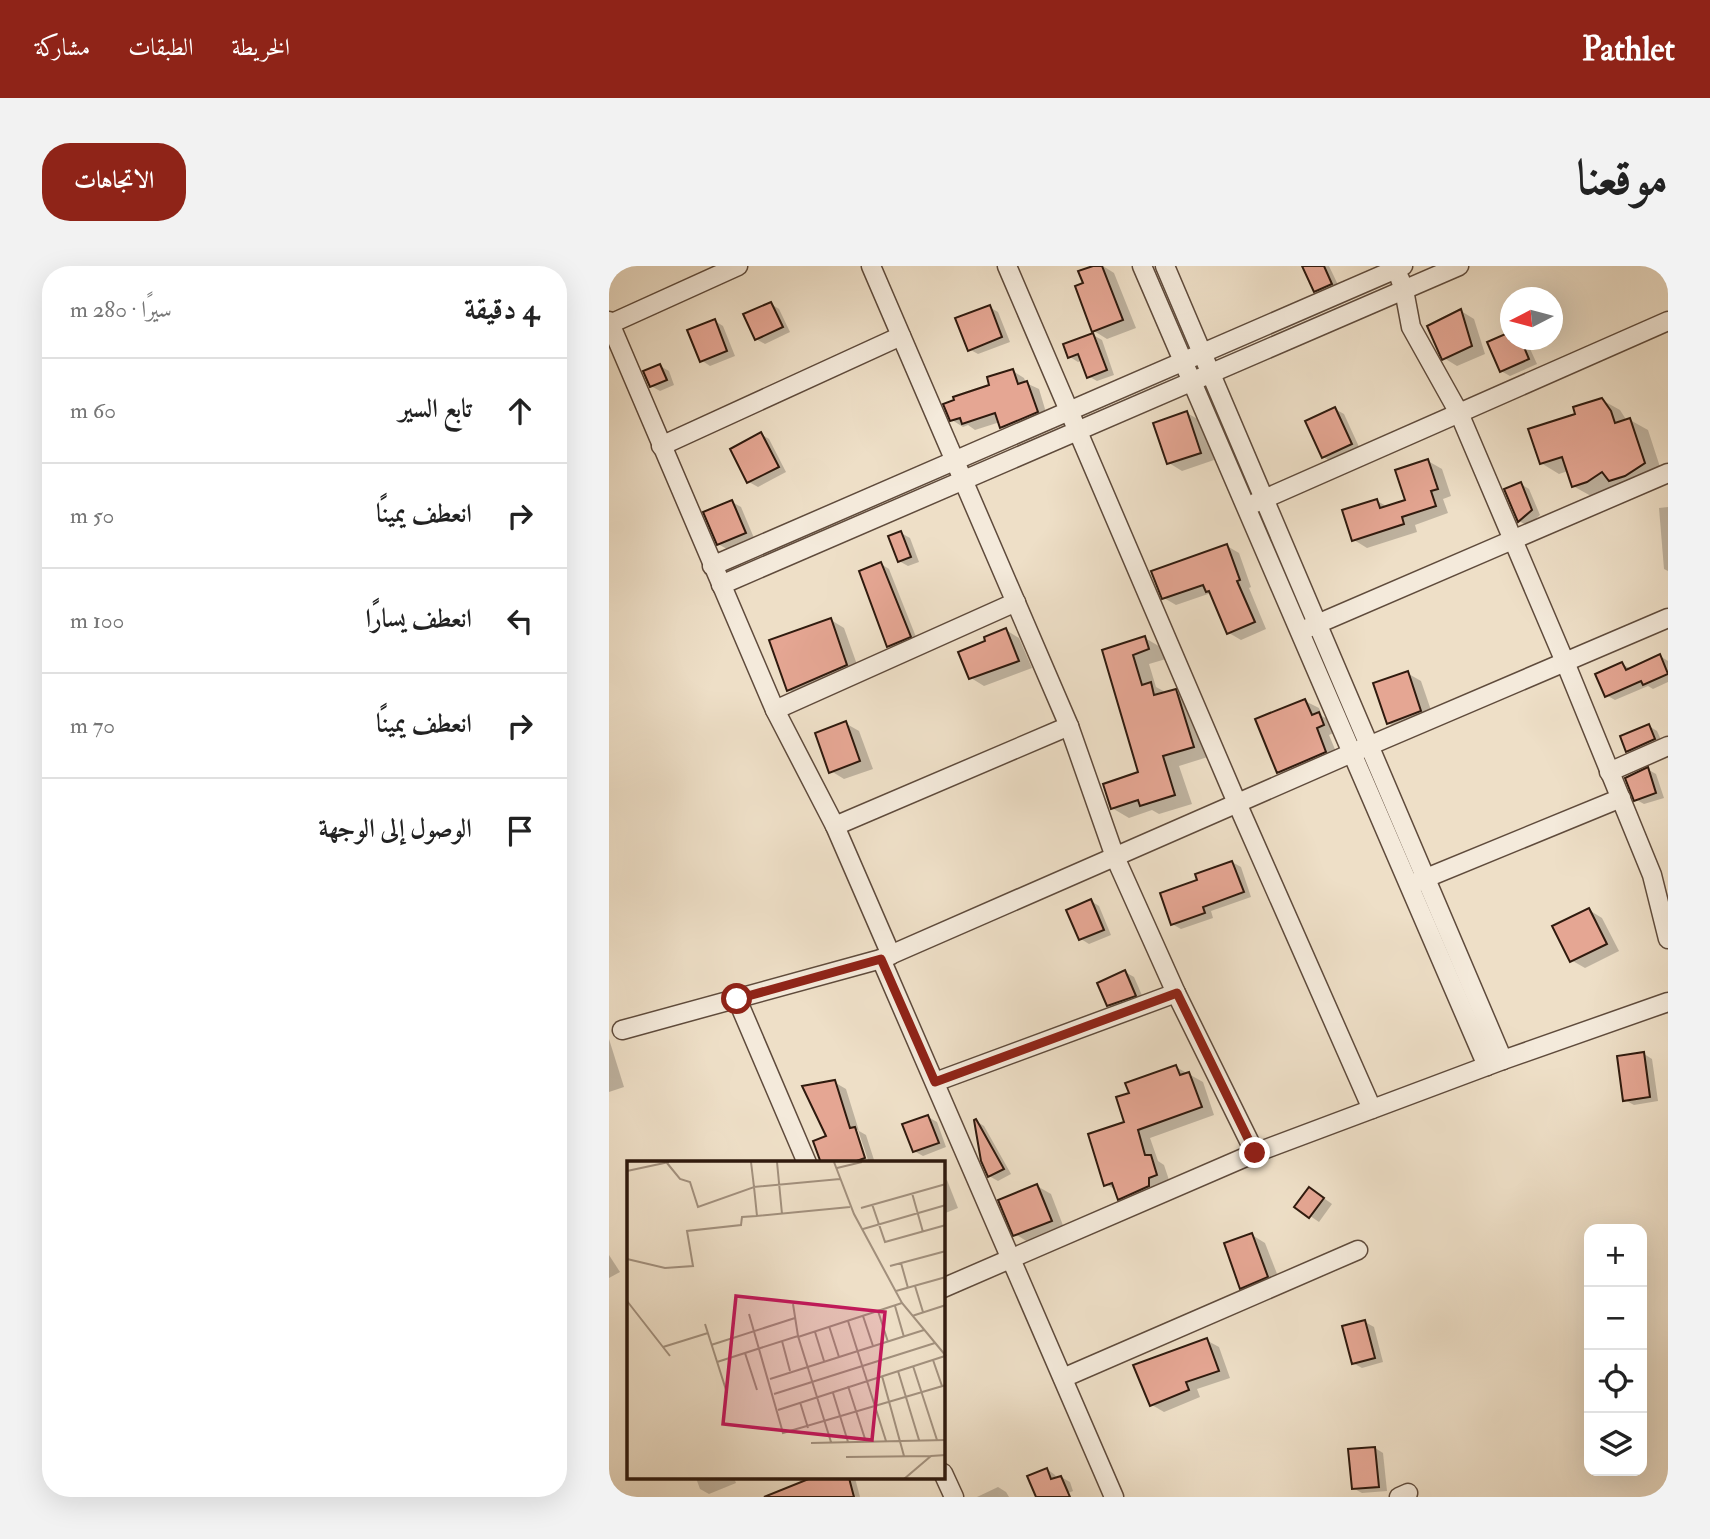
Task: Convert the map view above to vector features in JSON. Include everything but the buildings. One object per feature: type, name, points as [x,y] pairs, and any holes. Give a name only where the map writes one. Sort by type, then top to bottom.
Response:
[{"type":"street","points":[[738,266],[610,323],[775,710],[835,826],[935,1082],[1114,1497]]},
{"type":"street","points":[[871,266],[1069,726],[1115,857],[1177,993],[1255,1153]]},
{"type":"street","points":[[1007,266],[1237,803],[1372,1109]]},
{"type":"street","points":[[1142,266],[1352,753],[1417,882],[1495,1063]]},
{"type":"street","points":[[1165,266],[1369,746],[1417,882]]},
{"type":"street","points":[[721,585],[1459,266]]},
{"type":"street","points":[[712,566],[1398,267],[1411,327],[1459,413],[1565,662],[1652,875],[1668,939]]},
{"type":"street","points":[[1246,507],[1668,321]]},
{"type":"street","points":[[661,446],[901,337]]},
{"type":"street","points":[[1299,632],[1668,474]]},
{"type":"street","points":[[775,710],[1016,602]]},
{"type":"street","points":[[622,1030],[886,957],[1668,618]]},
{"type":"street","points":[[835,826],[1069,726]]},
{"type":"street","points":[[1609,772],[1668,746]]},
{"type":"street","points":[[1417,882],[1621,798]]},
{"type":"street","points":[[935,1082],[1177,993]]},
{"type":"street","points":[[737,999],[806,1161]]},
{"type":"street","points":[[945,1287],[1255,1153],[1495,1063],[1668,1002]]},
{"type":"street","points":[[1063,1378],[1358,1250]]},
{"type":"street","points":[[945,1477],[954,1497]]},
{"type":"route","points":[[737,999],[881,959],[935,1082],[1177,993],[1255,1153]]}]
